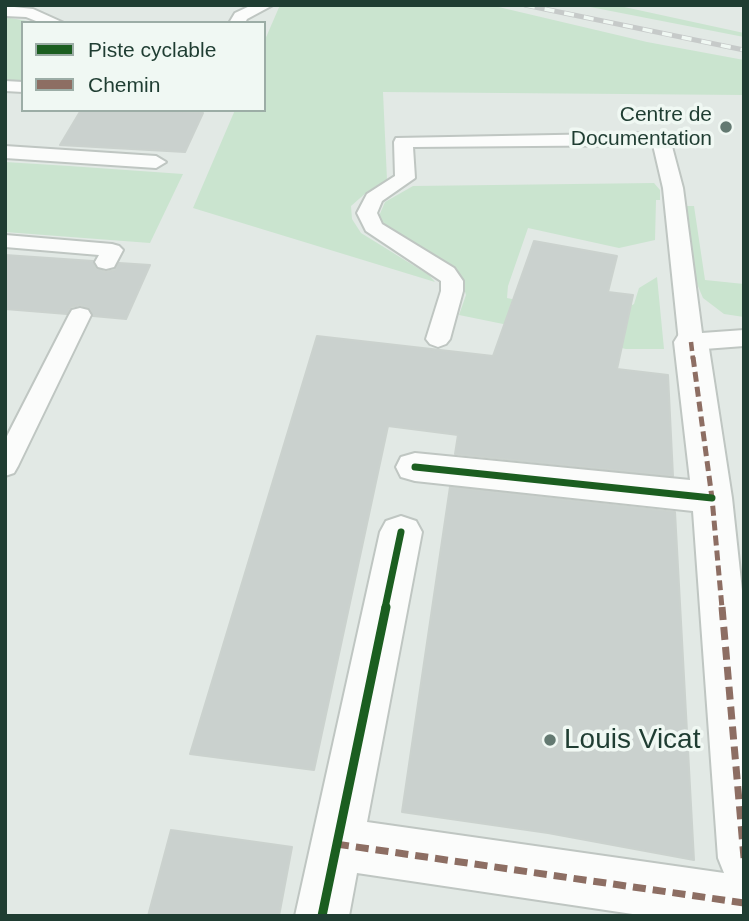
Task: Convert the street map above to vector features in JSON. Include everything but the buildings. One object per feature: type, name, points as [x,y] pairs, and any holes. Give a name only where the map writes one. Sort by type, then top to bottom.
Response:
[{"type":"street","points":[[691,342],[712,498],[744,858]]},
{"type":"street","points":[[415,467],[712,498]]},
{"type":"street","points":[[322,916],[401,532]]},
{"type":"street","points":[[336,844],[744,903]]},
{"type":"lane","points":[[238,21],[240,16],[266,5]]},
{"type":"lane","points":[[5,10],[28,12],[51,21]]},
{"type":"lane","points":[[438,338],[452,291],[452,281],[446,273],[373,227],[367,212],[373,198],[405,178],[403,142],[661,139],[673,188],[691,342],[744,338]]},
{"type":"lane","points":[[5,152],[156,162]]},
{"type":"lane","points":[[5,241],[112,250],[106,262]]},
{"type":"lane","points":[[5,467],[80,315]]},
{"type":"green space","points":[[280,5],[490,5],[647,42],[744,60],[744,95],[383,92],[387,180],[351,206],[352,219],[361,233],[429,275],[435,282],[193,208],[234,112],[266,112],[266,37]]},
{"type":"green space","points":[[580,5],[615,5],[744,33],[744,37]]},
{"type":"green space","points":[[5,17],[27,21],[21,21],[21,82],[5,82]]},
{"type":"green space","points":[[5,162],[183,174],[150,243],[5,232]]},
{"type":"green space","points":[[654,183],[660,190],[660,200],[656,200],[655,240],[619,248],[528,228],[508,286],[507,298],[596,317],[623,310],[634,304],[639,288],[657,277],[664,349],[626,349],[459,315],[466,295],[460,275],[381,222],[379,216],[385,202],[413,186]]},
{"type":"green space","points":[[684,206],[694,206],[705,280],[744,284],[744,317],[724,314],[703,298],[689,265]]},
{"type":"railway","points":[[525,5],[744,50]]},
{"type":"marked path","points":[[691,342],[712,498],[744,858]]},
{"type":"marked path","points":[[336,844],[744,903]]},
{"type":"cycle path","points":[[415,467],[712,498]]},
{"type":"cycle path","points":[[322,916],[401,532]]},
{"type":"place","name":"Centre de Documentation","points":[[726,127]]},
{"type":"place","name":"Louis Vicat","points":[[550,740]]}]
